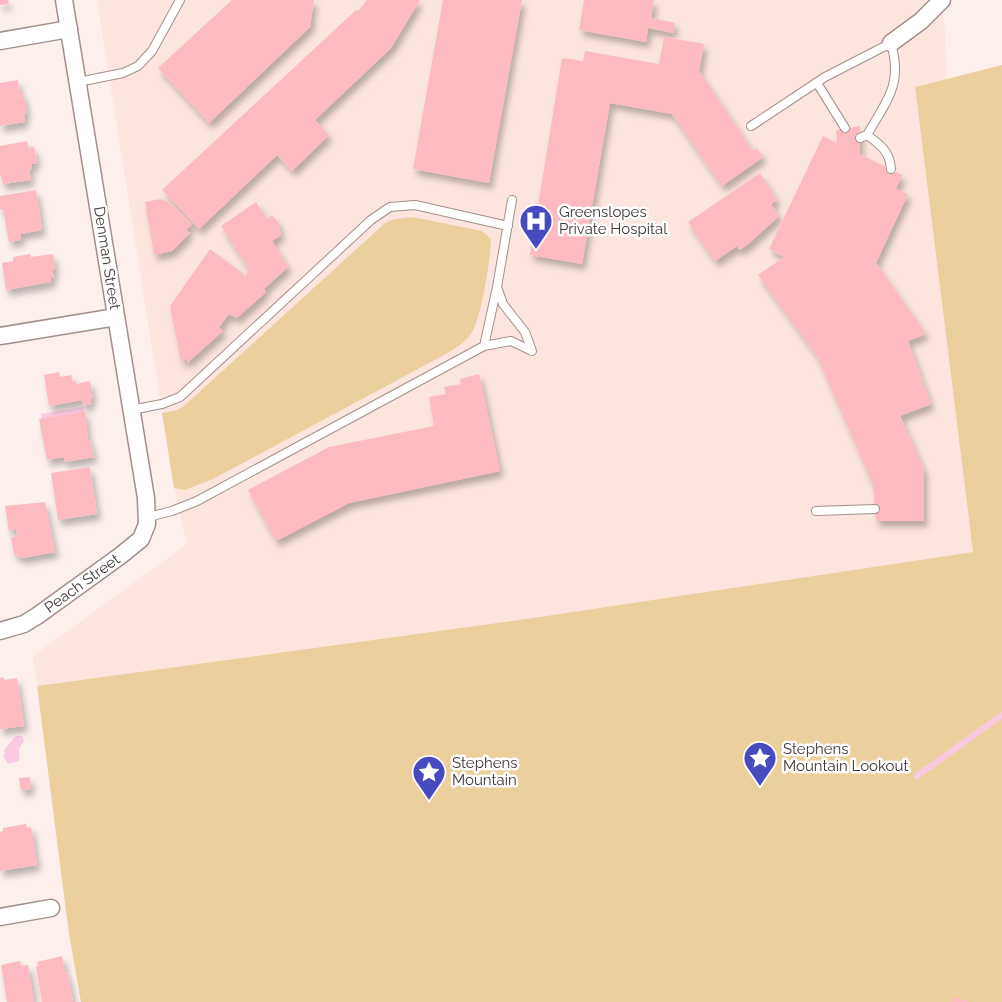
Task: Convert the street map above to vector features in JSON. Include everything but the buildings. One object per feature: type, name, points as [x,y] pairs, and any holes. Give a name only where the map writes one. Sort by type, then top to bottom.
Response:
[{"type":"street","name":"Denman Street","points":[[64,0],[148,517]]},
{"type":"street","points":[[891,43],[921,21],[942,0]]},
{"type":"street","points":[[0,41],[69,29]]},
{"type":"street","points":[[0,336],[116,317]]},
{"type":"street","name":"Peach Street","points":[[0,631],[24,624],[37,616],[120,556],[141,539],[145,533],[148,517]]},
{"type":"street","points":[[0,917],[51,908]]},
{"type":"lane","points":[[78,82],[123,73],[138,66],[152,51],[180,0]]},
{"type":"lane","points":[[751,126],[818,82],[891,43],[895,57],[896,77],[891,92],[864,137],[884,147],[890,159],[891,170]]},
{"type":"lane","points":[[818,82],[845,128]]},
{"type":"lane","points":[[484,346],[512,200]]},
{"type":"lane","points":[[131,410],[162,404],[180,397],[371,220],[390,207],[415,205],[508,225]]},
{"type":"lane","points":[[148,517],[197,501],[484,346],[511,342],[532,351],[525,332],[503,304],[497,287]]},
{"type":"lane","points":[[816,511],[875,509]]},
{"type":"shaded area","name":"Greenslopes Private Hospital","points":[[97,0],[941,0],[947,78],[915,87],[974,552],[526,619],[37,686],[33,656],[187,544],[174,488]]},
{"type":"shaded area","points":[[1002,65],[1002,1002],[81,1002],[69,934],[37,686],[526,619],[973,552],[915,87]]},
{"type":"shaded area","points":[[413,217],[482,231],[491,239],[482,303],[475,327],[469,337],[446,354],[213,479],[185,490],[174,488],[162,413],[184,406],[385,223],[395,219]]},
{"type":"shaded area","points":[[83,407],[84,412],[42,419],[41,414]]},
{"type":"shaded area","points":[[16,736],[22,736],[24,741],[19,749],[19,761],[8,764],[4,757],[5,749]]},
{"type":"waterway","points":[[917,776],[1002,715]]},
{"type":"place","name":"Greenslopes Private Hospital","points":[[536,250]]},
{"type":"place","name":"Stephens Mountain Lookout","points":[[760,787]]},
{"type":"place","name":"Stephens Mountain","points":[[429,801]]}]
